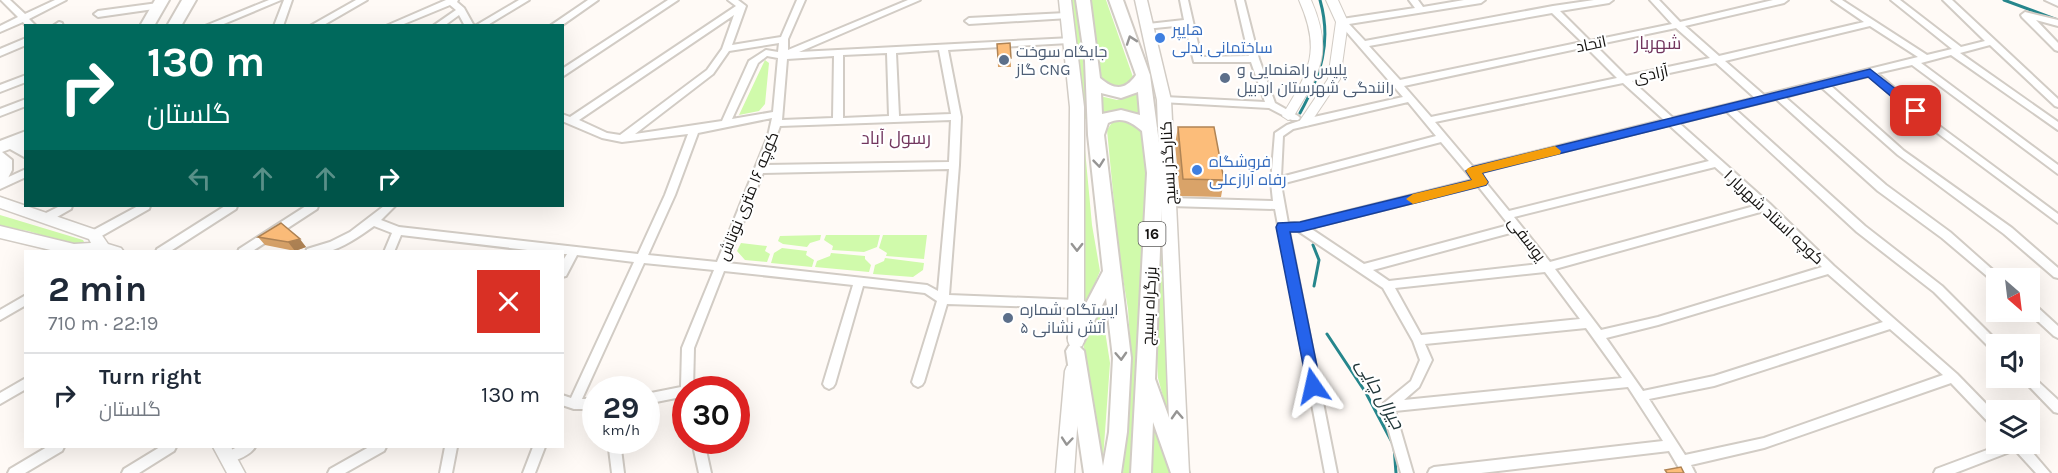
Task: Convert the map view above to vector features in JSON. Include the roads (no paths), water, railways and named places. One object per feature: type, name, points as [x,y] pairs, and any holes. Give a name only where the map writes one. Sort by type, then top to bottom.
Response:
[{"type":"main road","points":[[175,24],[189,0]]},
{"type":"main road","name":"بزرگراه بسیج","points":[[1083,0],[1094,80],[1096,135],[1122,358],[1118,432],[1111,473]]},
{"type":"main road","name":"بزرگراه بسیج","points":[[1116,0],[1143,75],[1155,173],[1141,473]]},
{"type":"main road","name":"کنارگذر بسیج","points":[[1141,0],[1164,100],[1180,472]]},
{"type":"main road","points":[[145,24],[160,3]]},
{"type":"main road","points":[[1065,8],[1077,107],[1076,344],[1065,473]]},
{"type":"main road","points":[[1094,80],[1112,93],[1127,92],[1136,87],[1143,75]]},
{"type":"main road","points":[[1096,135],[1102,120],[1117,114],[1133,116],[1143,121],[1150,130]]},
{"type":"main road","points":[[0,147],[24,137]]},
{"type":"main road","points":[[24,139],[17,148],[24,152]]},
{"type":"main road","points":[[1,172],[24,160]]},
{"type":"main road","points":[[4,205],[46,218],[103,247]]},
{"type":"main road","points":[[0,232],[74,250],[103,247]]},
{"type":"main road","points":[[1094,473],[1076,344],[1112,271]]},
{"type":"main road","points":[[1146,378],[1180,472]]},
{"type":"street","points":[[0,29],[62,0]]},
{"type":"street","points":[[214,24],[277,0]]},
{"type":"street","points":[[279,24],[288,0]]},
{"type":"street","points":[[318,24],[363,0]]},
{"type":"street","points":[[395,24],[452,0],[469,24]]},
{"type":"street","points":[[482,24],[525,0]]},
{"type":"street","points":[[557,24],[594,0]]},
{"type":"street","points":[[564,73],[674,0]]},
{"type":"street","points":[[732,0],[742,6]]},
{"type":"street","points":[[782,56],[916,0]]},
{"type":"street","points":[[1184,0],[1197,60],[1254,59]]},
{"type":"street","points":[[1240,0],[1254,59],[1271,105]]},
{"type":"street","points":[[1288,116],[1313,74],[1317,56],[1312,14],[1305,0]]},
{"type":"street","points":[[1305,122],[1334,79],[1342,22],[1332,0]]},
{"type":"street","points":[[1413,0],[1420,10]]},
{"type":"street","points":[[1342,22],[1474,0]]},
{"type":"street","points":[[1363,44],[1609,0]]},
{"type":"street","points":[[1654,0],[1678,25],[1762,99]]},
{"type":"street","name":"اتحاد","points":[[1397,84],[1587,45],[1784,0]]},
{"type":"street","points":[[1836,0],[1925,58]]},
{"type":"street","points":[[1895,0],[1956,51],[2058,127]]},
{"type":"street","points":[[1947,0],[2058,104]]},
{"type":"street","points":[[2049,0],[2058,3]]},
{"type":"street","points":[[3,1],[30,24]]},
{"type":"street","name":"کوچه ۱۶ متری نوتاش","points":[[687,376],[688,348],[719,266],[761,169],[778,119],[784,39],[803,1]]},
{"type":"street","points":[[98,14],[160,3]]},
{"type":"street","points":[[622,139],[710,72],[726,49],[742,6]]},
{"type":"street","points":[[567,119],[742,6]]},
{"type":"street","points":[[969,21],[1065,8]]},
{"type":"street","name":"کوچه استاد شهریار ۱","points":[[1553,9],[1587,45],[1766,207],[1830,269],[1953,377],[1986,412]]},
{"type":"street","points":[[440,24],[461,10]]},
{"type":"street","points":[[2058,23],[2025,15],[2058,48]]},
{"type":"street","points":[[1148,27],[1189,21]]},
{"type":"street","name":"یوسفی","points":[[1342,22],[1430,120],[1508,215],[1632,382],[1689,473]]},
{"type":"street","name":"آزادی","points":[[1430,120],[1717,60],[1871,23]]},
{"type":"street","points":[[726,49],[784,39]]},
{"type":"street","points":[[726,123],[754,61],[766,53],[782,56],[1068,40]]},
{"type":"street","points":[[0,53],[24,42]]},
{"type":"street","points":[[1472,171],[1992,42]]},
{"type":"street","points":[[918,382],[943,299],[954,165],[956,117],[943,47]]},
{"type":"street","points":[[891,51],[894,119]]},
{"type":"street","points":[[838,121],[839,53]]},
{"type":"street","points":[[1914,62],[2058,170]]},
{"type":"street","points":[[1870,72],[1931,124],[2058,219]]},
{"type":"street","points":[[0,89],[24,79]]},
{"type":"street","points":[[1823,84],[1902,153],[2008,231],[2058,274]]},
{"type":"street","points":[[1777,95],[1882,188],[1946,235],[1986,269]]},
{"type":"street","points":[[1331,473],[1282,227],[1275,182],[1278,135],[1290,127],[1305,122],[1411,98]]},
{"type":"street","points":[[1164,100],[1271,105],[1288,116],[1305,122]]},
{"type":"street","points":[[0,112],[24,103]]},
{"type":"street","points":[[1728,108],[1861,229],[1938,289],[1986,337]]},
{"type":"street","points":[[567,119],[606,136],[622,139],[694,130],[726,123],[778,119],[838,121],[956,117]]},
{"type":"street","points":[[568,402],[642,259],[670,195],[694,130]]},
{"type":"street","points":[[1275,182],[1443,138]]},
{"type":"street","points":[[1508,215],[1717,163]]},
{"type":"street","points":[[761,169],[954,165]]},
{"type":"street","points":[[1,172],[24,172]]},
{"type":"street","points":[[1282,227],[1300,227],[1481,182]]},
{"type":"street","points":[[1170,202],[1279,205]]},
{"type":"street","points":[[46,218],[65,207]]},
{"type":"street","points":[[103,247],[144,207]]},
{"type":"street","points":[[164,250],[230,207]]},
{"type":"street","points":[[246,250],[311,207]]},
{"type":"street","points":[[316,250],[349,238],[374,222],[389,207]]},
{"type":"street","points":[[1387,285],[1548,267],[1766,207]]},
{"type":"street","points":[[374,222],[398,231],[497,248],[548,250]]},
{"type":"street","points":[[1300,227],[1387,285],[1418,340],[1426,360],[1415,384],[1388,407]]},
{"type":"street","points":[[1362,269],[1517,227]]},
{"type":"street","points":[[390,250],[398,231]]},
{"type":"street","points":[[564,251],[927,289],[943,299],[1077,304]]},
{"type":"street","points":[[564,269],[574,251]]},
{"type":"street","points":[[1598,335],[1658,321],[1830,269]]},
{"type":"street","points":[[829,384],[859,282]]},
{"type":"street","points":[[0,315],[24,300]]},
{"type":"street","points":[[2040,316],[2058,333]]},
{"type":"street","points":[[1418,340],[1589,323]]},
{"type":"street","points":[[1641,396],[1714,381],[1891,324]]},
{"type":"street","points":[[1682,461],[1764,443],[1953,377]]},
{"type":"street","points":[[1388,407],[1632,382]]},
{"type":"street","points":[[0,399],[24,384]]},
{"type":"street","points":[[2038,388],[2058,408]]},
{"type":"street","points":[[1388,407],[1407,473]]},
{"type":"street","points":[[1434,473],[1672,446]]},
{"type":"street","points":[[14,473],[56,448]]},
{"type":"street","points":[[128,473],[168,448]]},
{"type":"street","points":[[228,459],[247,448]]},
{"type":"street","points":[[334,473],[378,448]]},
{"type":"street","points":[[446,473],[452,448]]},
{"type":"street","points":[[529,473],[539,448]]},
{"type":"street","points":[[616,454],[618,473]]},
{"type":"street","points":[[701,454],[705,473]]},
{"type":"street","points":[[1940,473],[1990,454]]},
{"type":"street","points":[[2026,454],[2044,473]]},
{"type":"waterway","name":"جیرال چایی","points":[[1300,113],[1314,85],[1322,58],[1325,30],[1320,0]]},
{"type":"waterway","name":"جیرال چایی","points":[[2004,0],[2058,20]]},
{"type":"waterway","name":"جیرال چایی","points":[[1313,245],[1319,260],[1314,286]]},
{"type":"waterway","name":"جیرال چایی","points":[[1327,334],[1366,393],[1394,446],[1396,473]]},
{"type":"place","name":"هایپر ساختمانی بدلی","points":[[1160,38]]},
{"type":"place","name":"جایگاه سوخت گاز CNG","points":[[1004,60]]},
{"type":"place","name":"پلیس راهنمایی و رانندگی شهرستان اردبیل","points":[[1225,78]]},
{"type":"place","name":"فروشگاه رفاه آرازعلی","points":[[1197,170]]},
{"type":"place","name":"ایستگاه شماره ۵ آتش نشانی","points":[[1008,318]]},
{"type":"district","name":"شهریار","points":[[1658,43]]},
{"type":"district","name":"رسول آباد","points":[[896,138]]}]
